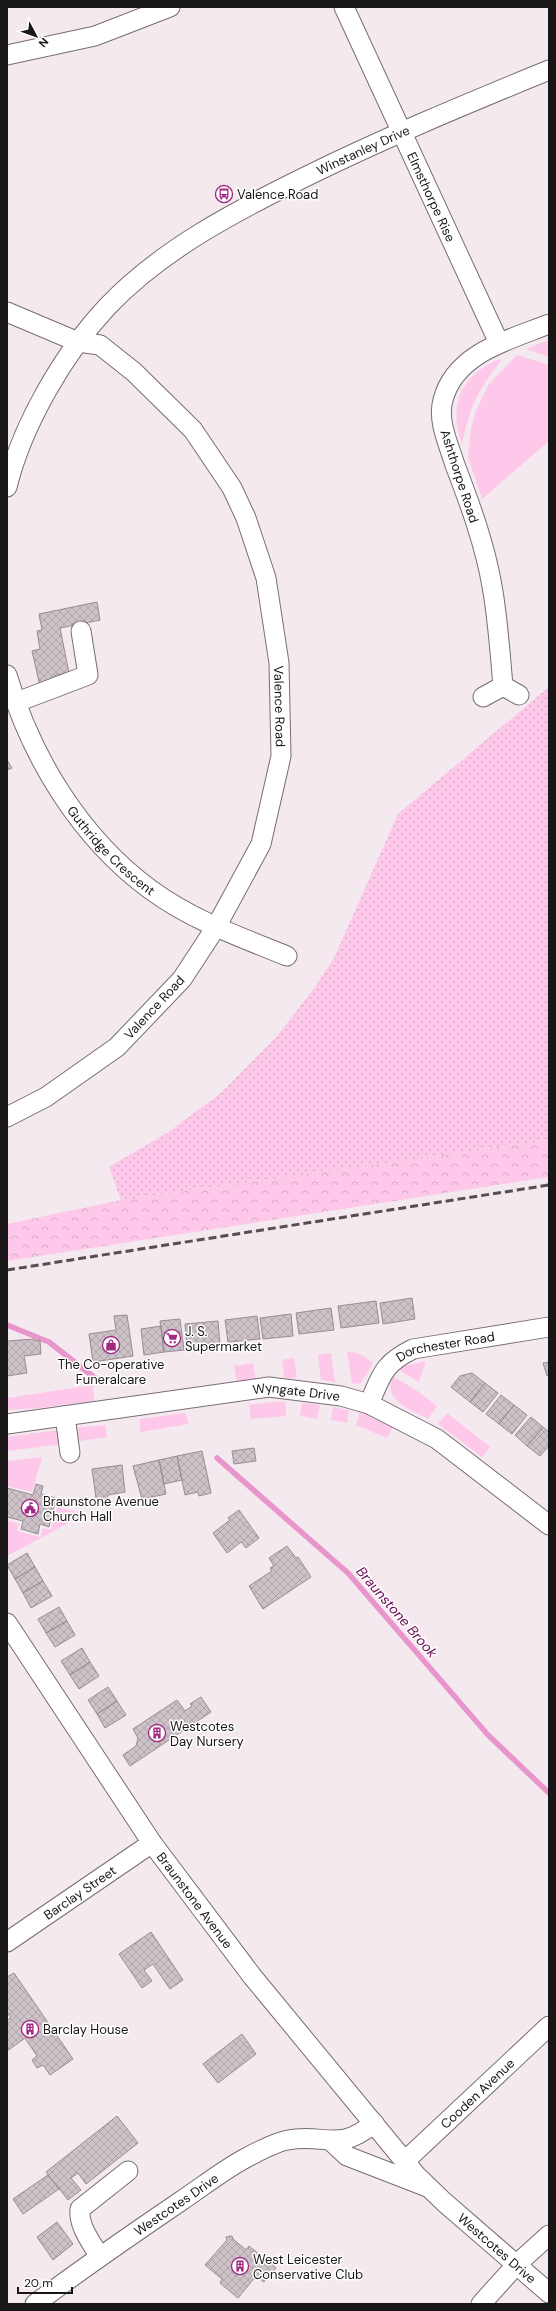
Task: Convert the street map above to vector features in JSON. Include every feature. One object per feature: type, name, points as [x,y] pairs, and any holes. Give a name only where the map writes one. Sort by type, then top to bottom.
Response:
[{"type":"street","points":[[7,55],[95,36],[170,7]]},
{"type":"street","name":"Elmsthorpe Rise","points":[[344,7],[500,343]]},
{"type":"street","name":"Winstanley Drive","points":[[78,342],[108,306],[135,281],[178,248],[227,218],[275,191],[402,130],[549,70]]},
{"type":"street","name":"Valence Road","points":[[7,312],[78,342],[100,345],[134,372],[193,430],[232,488],[246,518],[266,578],[279,663],[281,756],[261,844],[216,927],[182,978],[117,1047],[46,1097],[7,1117]]},
{"type":"street","name":"Ashthorpe Road","points":[[483,698],[511,690],[492,586],[478,529],[442,421],[443,400],[453,378],[467,361],[500,343],[549,324]]},
{"type":"street","points":[[7,487],[11,472],[36,408],[78,342]]},
{"type":"street","points":[[17,702],[88,675],[81,631]]},
{"type":"street","name":"Guthridge Crescent","points":[[7,675],[45,770],[81,821],[115,859],[151,890],[216,927],[287,956]]},
{"type":"street","name":"Dorchester Road","points":[[369,1404],[385,1368],[396,1358],[413,1349],[549,1327]]},
{"type":"street","name":"Wyngate Drive","points":[[7,1424],[269,1387],[341,1396],[369,1404],[437,1439],[549,1526]]},
{"type":"street","points":[[66,1416],[70,1452]]},
{"type":"street","name":"Braunstone Avenue","points":[[7,1623],[152,1843],[252,1976],[405,2161]]},
{"type":"street","name":"Barclay Street","points":[[7,1942],[152,1843]]},
{"type":"street","name":"Cooden Avenue","points":[[405,2161],[549,2026]]},
{"type":"street","name":"Westcotes Drive","points":[[35,2304],[99,2256],[244,2159],[287,2140],[308,2139],[331,2141],[356,2136],[374,2123]]},
{"type":"street","name":"Westcotes Drive","points":[[331,2141],[347,2156],[428,2187]]},
{"type":"street","name":"Westcotes Drive","points":[[405,2161],[428,2187],[549,2293]]},
{"type":"street","points":[[99,2256],[80,2219],[80,2209],[128,2171]]},
{"type":"street","points":[[482,2304],[517,2264],[549,2235]]},
{"type":"green space","points":[[549,340],[549,357],[526,349]]},
{"type":"green space","points":[[517,355],[549,365],[549,441],[482,499],[468,457],[471,429],[475,413],[489,384]]},
{"type":"green space","points":[[499,359],[501,361],[480,390],[471,410],[462,445],[456,417],[457,405],[461,393],[466,383],[475,374]]},
{"type":"green space","points":[[549,687],[549,1140],[121,1200],[109,1167],[167,1133],[221,1093],[277,1036],[315,987],[334,958],[398,814]]},
{"type":"green space","points":[[549,1140],[549,1177],[7,1261],[7,1224],[121,1200]]},
{"type":"green space","points":[[347,1351],[360,1354],[373,1363],[361,1383],[352,1384]]},
{"type":"green space","points":[[331,1353],[335,1382],[321,1380],[318,1355]]},
{"type":"green space","points":[[294,1358],[297,1378],[284,1378],[282,1360]]},
{"type":"green space","points":[[426,1361],[419,1382],[398,1369],[404,1366]]},
{"type":"green space","points":[[253,1363],[256,1380],[237,1382],[234,1366]]},
{"type":"green space","points":[[392,1376],[416,1390],[437,1406],[428,1419],[406,1408],[395,1399],[390,1385]]},
{"type":"green space","points":[[93,1385],[94,1401],[38,1408],[7,1410],[7,1398]]},
{"type":"green space","points":[[285,1402],[286,1416],[251,1419],[249,1405]]},
{"type":"green space","points":[[302,1403],[320,1405],[317,1419],[300,1416]]},
{"type":"green space","points":[[333,1407],[349,1410],[347,1423],[331,1420]]},
{"type":"green space","points":[[360,1412],[393,1427],[387,1438],[356,1425]]},
{"type":"green space","points":[[185,1413],[189,1424],[140,1432],[140,1419]]},
{"type":"green space","points":[[447,1413],[490,1447],[482,1457],[438,1424]]},
{"type":"green space","points":[[105,1425],[107,1437],[73,1442],[73,1428]]},
{"type":"green space","points":[[59,1430],[64,1444],[7,1451],[7,1437]]},
{"type":"green space","points":[[42,1457],[32,1492],[7,1486],[7,1461]]},
{"type":"green space","points":[[57,1507],[85,1514],[7,1556],[7,1520],[19,1524],[17,1531],[40,1537],[43,1528],[51,1530]]},
{"type":"building","points":[[97,602],[100,620],[60,628],[69,673],[55,675],[55,683],[40,686],[32,651],[40,649],[37,631],[42,630],[39,614]]},
{"type":"building","points":[[7,760],[12,768],[7,770]]},
{"type":"building","points":[[412,1298],[415,1319],[383,1324],[380,1303]]},
{"type":"building","points":[[376,1301],[379,1323],[341,1328],[338,1306]]},
{"type":"building","points":[[331,1308],[334,1330],[299,1334],[296,1313]]},
{"type":"building","points":[[291,1314],[293,1336],[263,1339],[260,1318]]},
{"type":"building","name":"The Co-operative Funeralcare","points":[[127,1315],[133,1356],[93,1362],[89,1334],[116,1330],[114,1316]]},
{"type":"building","points":[[257,1316],[260,1339],[228,1342],[225,1320]]},
{"type":"building","name":"J. S. Supermarket","points":[[180,1319],[184,1350],[164,1352],[160,1321]]},
{"type":"building","points":[[218,1321],[220,1345],[187,1348],[185,1324]]},
{"type":"building","points":[[161,1326],[164,1352],[144,1355],[141,1329]]},
{"type":"building","points":[[34,1339],[34,1341],[40,1340],[41,1354],[24,1356],[27,1373],[7,1376],[7,1341]]},
{"type":"building","points":[[549,1362],[549,1375],[547,1376],[543,1363]]},
{"type":"building","points":[[472,1373],[485,1383],[470,1402],[451,1387],[460,1376]]},
{"type":"building","points":[[485,1383],[498,1393],[483,1412],[470,1402]]},
{"type":"building","points":[[501,1395],[514,1405],[499,1424],[486,1414]]},
{"type":"building","points":[[514,1405],[527,1415],[512,1434],[499,1424]]},
{"type":"building","points":[[531,1417],[543,1427],[527,1446],[515,1435]]},
{"type":"building","points":[[543,1427],[549,1432],[549,1446],[540,1456],[527,1446]]},
{"type":"building","points":[[254,1448],[256,1461],[234,1464],[232,1451]]},
{"type":"building","points":[[202,1451],[211,1493],[199,1496],[198,1492],[185,1495],[177,1456]]},
{"type":"building","points":[[177,1456],[182,1480],[164,1484],[159,1460]]},
{"type":"building","points":[[159,1460],[166,1494],[142,1499],[133,1466]]},
{"type":"building","points":[[122,1465],[125,1492],[108,1495],[106,1502],[102,1503],[96,1498],[92,1469]]},
{"type":"building","name":"Braunstone Avenue Church Hall","points":[[36,1484],[43,1486],[41,1494],[56,1498],[49,1527],[40,1524],[38,1534],[21,1529],[23,1521],[7,1517],[7,1488],[33,1495]]},
{"type":"building","points":[[239,1510],[259,1538],[246,1548],[241,1542],[227,1553],[213,1533],[230,1520],[228,1518]]},
{"type":"building","points":[[287,1546],[296,1558],[298,1557],[311,1577],[263,1609],[249,1586],[272,1571],[270,1568],[274,1566],[269,1558]]},
{"type":"building","points":[[27,1553],[35,1567],[15,1579],[7,1565]]},
{"type":"building","points":[[35,1567],[43,1581],[23,1593],[15,1579]]},
{"type":"building","points":[[43,1581],[52,1596],[31,1608],[23,1593]]},
{"type":"building","points":[[59,1607],[67,1621],[46,1633],[38,1619]]},
{"type":"building","points":[[67,1621],[75,1635],[55,1647],[46,1633]]},
{"type":"building","points":[[82,1648],[90,1662],[70,1675],[61,1661]]},
{"type":"building","points":[[90,1662],[99,1676],[79,1689],[70,1675]]},
{"type":"building","points":[[108,1687],[117,1701],[97,1714],[88,1700]]},
{"type":"building","name":"Westcotes Day Nursery","points":[[201,1697],[211,1712],[130,1766],[123,1755],[136,1746],[138,1738],[133,1729],[177,1700],[185,1711],[192,1706],[190,1704]]},
{"type":"building","points":[[117,1701],[126,1715],[105,1728],[97,1714]]},
{"type":"building","points":[[151,1932],[183,1980],[170,1989],[153,1964],[144,1970],[152,1981],[142,1988],[119,1954]]},
{"type":"building","name":"Barclay House","points":[[14,1973],[73,2059],[50,2075],[43,2065],[37,2068],[32,2060],[37,2056],[25,2038],[7,2051],[7,2020],[11,2018],[7,2012],[7,1977]]},
{"type":"building","points":[[242,2034],[256,2054],[218,2083],[203,2064]]},
{"type":"building","points":[[117,2116],[138,2143],[86,2184],[78,2173],[71,2178],[81,2190],[68,2200],[46,2172]]},
{"type":"building","points":[[48,2175],[59,2189],[23,2214],[13,2199]]},
{"type":"building","points":[[57,2222],[73,2244],[53,2260],[37,2237]]},
{"type":"building","name":"West Leicester Conservative Club","points":[[232,2236],[233,2239],[246,2250],[249,2246],[276,2268],[264,2282],[256,2276],[238,2298],[220,2283],[222,2279],[205,2265],[227,2240],[226,2237]]},
{"type":"waterway","name":"Braunstone Brook","points":[[7,1325],[49,1342],[95,1378]]},
{"type":"waterway","name":"Braunstone Brook","points":[[217,1458],[348,1573],[488,1735],[549,1793]]},
{"type":"railway","points":[[7,1270],[549,1185]]},
{"type":"place","name":"Valence Road","points":[[224,194]]},
{"type":"place","name":"J. S. Supermarket","points":[[172,1338]]},
{"type":"place","name":"The Co-operative Funeralcare","points":[[111,1345]]},
{"type":"place","name":"Braunstone Avenue Church Hall","points":[[30,1508]]},
{"type":"place","name":"Westcotes Day Nursery","points":[[157,1733]]},
{"type":"place","name":"Barclay House","points":[[30,2029]]},
{"type":"place","name":"West Leicester Conservative Club","points":[[240,2266]]}]
